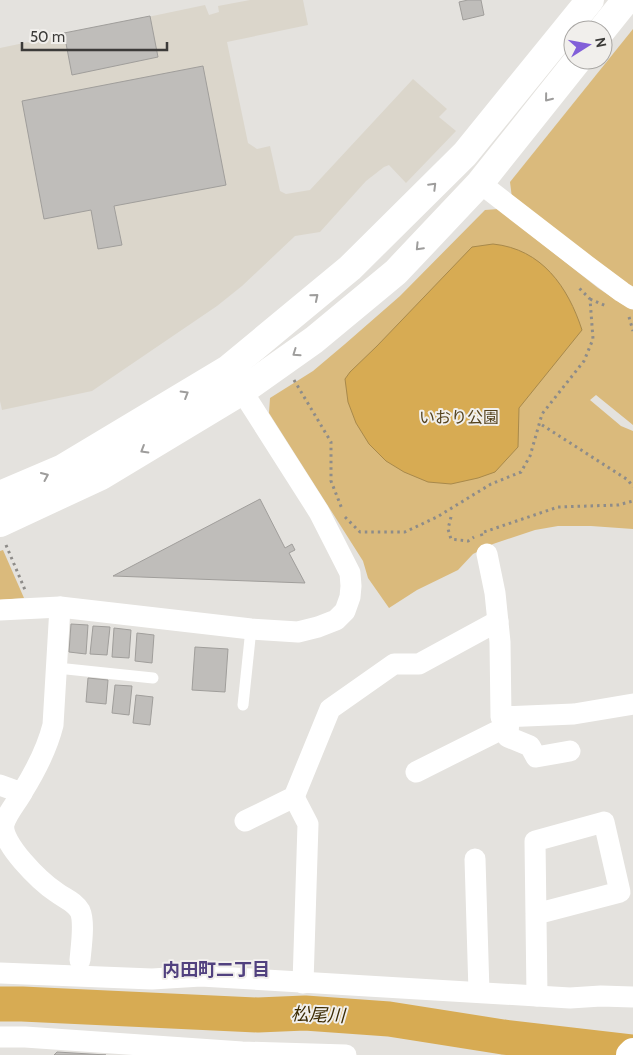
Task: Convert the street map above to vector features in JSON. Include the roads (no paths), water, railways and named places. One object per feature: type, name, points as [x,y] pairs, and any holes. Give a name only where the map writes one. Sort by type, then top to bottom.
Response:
[{"type":"street","points":[[0,495],[63,468],[228,369],[350,268],[465,154],[590,0]]},
{"type":"street","points":[[610,20],[626,0]]},
{"type":"street","points":[[3,533],[242,391],[314,340],[396,272],[480,183],[570,70]]},
{"type":"street","points":[[480,183],[633,299]]},
{"type":"street","points":[[0,610],[60,607],[251,629],[298,632],[336,620],[345,610],[350,597],[352,586],[350,573],[320,512],[242,391]]},
{"type":"street","points":[[487,554],[495,593],[500,642],[501,717],[508,721]]},
{"type":"street","points":[[60,607],[57,668],[52,725],[48,744],[4,824],[5,835],[10,846],[40,879],[76,905],[81,914],[82,923],[80,960]]},
{"type":"street","points":[[245,821],[294,797],[330,710],[394,664],[419,664],[498,621]]},
{"type":"street","points":[[416,772],[508,721],[574,714],[633,704]]},
{"type":"street","points":[[508,721],[508,737],[530,746],[536,757],[570,751]]},
{"type":"street","points":[[0,785],[22,793]]},
{"type":"street","points":[[294,797],[308,824],[303,982]]},
{"type":"street","points":[[536,914],[620,892],[604,822],[535,841],[537,996]]},
{"type":"street","points":[[475,859],[480,992]]},
{"type":"street","points":[[10,973],[80,960],[132,977]]},
{"type":"street","points":[[10,973],[152,979],[201,976],[570,998],[601,996],[633,997]]},
{"type":"street","points":[[0,1037],[26,1037],[242,1052],[346,1055]]},
{"type":"street","points":[[630,1055],[633,1052]]},
{"type":"lane","points":[[242,705],[251,629]]},
{"type":"lane","points":[[57,668],[154,678]]},
{"type":"waterway","name":"松尾川","points":[[0,1004],[258,1015],[305,1013],[389,1019],[503,1037],[633,1052]]},
{"type":"district","name":"内田町二丁目","points":[[216,970]]},
{"type":"park label","name":"いおり公園","points":[[459,417]]}]
